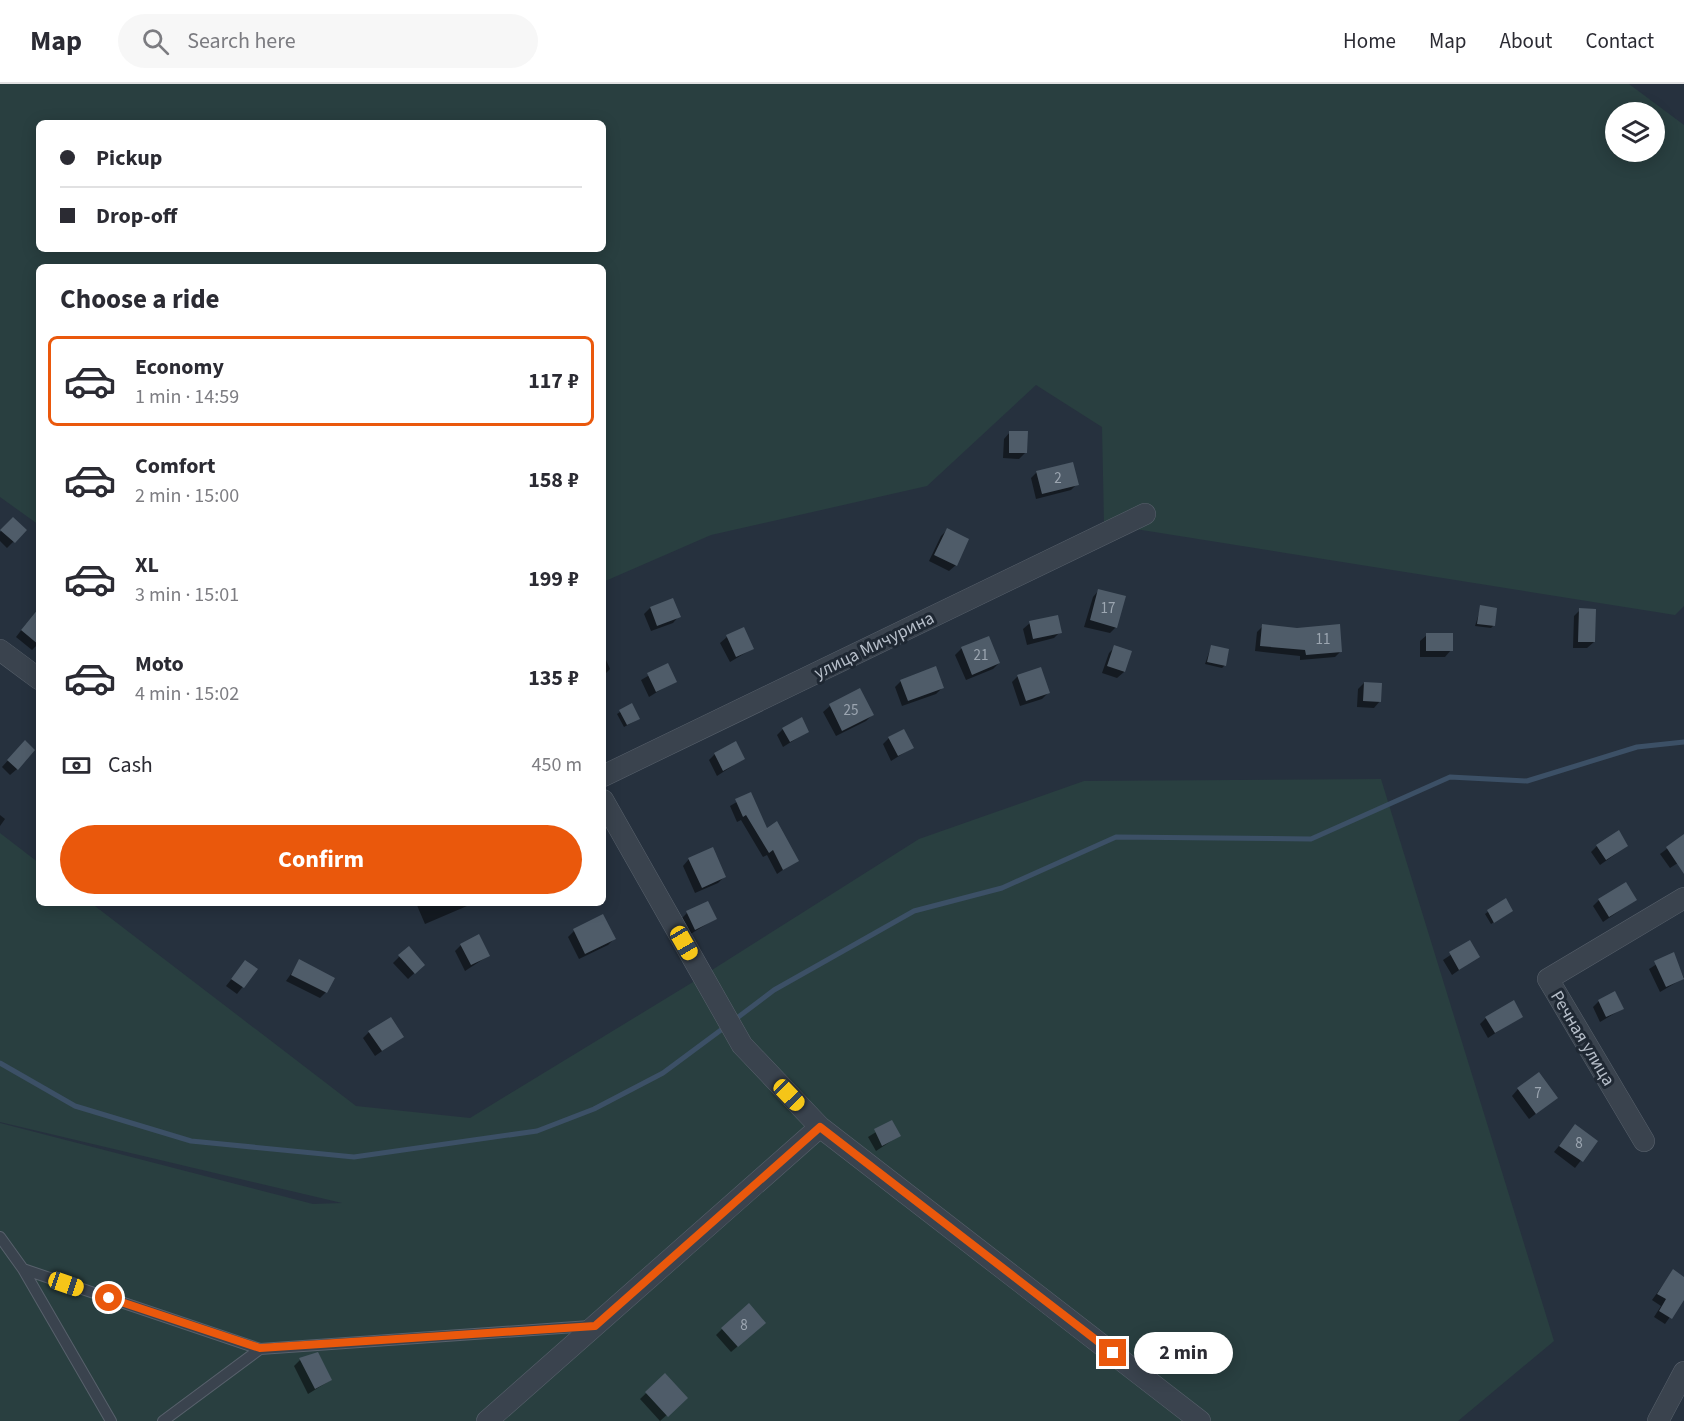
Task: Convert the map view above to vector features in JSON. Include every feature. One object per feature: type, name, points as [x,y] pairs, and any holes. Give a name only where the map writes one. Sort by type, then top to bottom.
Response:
[{"type":"street","name":"улица Мичурина","points":[[606,775],[1145,514]]},
{"type":"street","points":[[0,650],[36,677]]},
{"type":"street","points":[[606,805],[742,1045],[820,1127],[1200,1421]]},
{"type":"street","name":"Речная улица","points":[[1644,1140],[1548,979],[1684,898]]},
{"type":"street","points":[[487,1421],[820,1127]]},
{"type":"street","points":[[1658,1421],[1684,1372]]},
{"type":"lane","points":[[0,1236],[23,1269],[111,1421]]},
{"type":"lane","points":[[23,1269],[260,1348],[595,1326]]},
{"type":"lane","points":[[163,1421],[260,1348]]},
{"type":"green space","points":[[0,84],[1629,84],[1653,102],[1605,102],[1605,162],[1665,162],[1665,111],[1684,125],[1684,606],[1675,615],[1104,524],[1102,427],[1036,385],[927,486],[711,535],[606,581],[606,264],[36,264],[36,523],[0,497]]},
{"type":"green space","points":[[1381,779],[1554,1341],[1458,1421],[0,1421],[0,1123],[313,1204],[342,1203],[0,1122],[0,833],[36,861],[36,906],[95,906],[356,1106],[470,1118],[693,982],[919,839],[1084,781]]},
{"type":"building","points":[[1009,431],[1028,431],[1027,453],[1009,453]]},
{"type":"building","points":[[1073,462],[1079,485],[1042,494],[1036,471]]},
{"type":"building","points":[[13,517],[27,530],[15,543],[0,530]]},
{"type":"building","points":[[947,528],[969,539],[957,566],[934,555]]},
{"type":"building","points":[[1098,589],[1126,596],[1117,628],[1090,620]]},
{"type":"building","points":[[673,598],[681,617],[657,626],[650,607]]},
{"type":"building","points":[[1480,605],[1497,608],[1495,626],[1477,624]]},
{"type":"building","points":[[1579,608],[1596,609],[1595,642],[1578,642]]},
{"type":"building","points":[[36,612],[36,642],[21,630]]},
{"type":"building","points":[[1058,615],[1062,633],[1033,639],[1029,621]]},
{"type":"building","points":[[1262,624],[1297,628],[1340,624],[1342,652],[1306,655],[1305,650],[1260,646]]},
{"type":"building","points":[[744,627],[754,649],[736,657],[726,635]]},
{"type":"building","points":[[1426,633],[1453,633],[1453,651],[1426,651]]},
{"type":"building","points":[[989,636],[1000,663],[972,675],[961,647]]},
{"type":"building","points":[[1114,645],[1132,651],[1125,672],[1107,666]]},
{"type":"building","points":[[1211,645],[1229,649],[1226,666],[1207,662]]},
{"type":"building","points":[[668,663],[677,682],[656,692],[647,673]]},
{"type":"building","points":[[936,666],[944,688],[908,701],[900,680]]},
{"type":"building","points":[[1041,667],[1050,693],[1026,701],[1017,675]]},
{"type":"building","points":[[1364,682],[1382,683],[1381,702],[1363,701]]},
{"type":"building","points":[[860,688],[874,715],[842,731],[829,704]]},
{"type":"building","points":[[632,703],[640,719],[627,725],[619,710]]},
{"type":"building","points":[[802,717],[809,732],[790,742],[782,728]]},
{"type":"building","points":[[904,729],[914,748],[898,756],[888,737]]},
{"type":"building","points":[[25,740],[35,750],[18,770],[7,760]]},
{"type":"building","points":[[736,741],[745,759],[723,771],[714,753]]},
{"type":"building","points":[[751,792],[767,828],[777,821],[799,861],[783,870],[773,850],[769,853],[746,815],[743,817],[735,799]]},
{"type":"building","points":[[1619,830],[1628,846],[1606,860],[1596,845]]},
{"type":"building","points":[[1684,834],[1684,874],[1666,847]]},
{"type":"building","points":[[713,847],[726,877],[702,888],[688,858]]},
{"type":"building","points":[[1626,882],[1637,900],[1609,917],[1598,899]]},
{"type":"building","points":[[1506,898],[1513,911],[1494,923],[1487,910]]},
{"type":"building","points":[[708,901],[717,919],[695,930],[686,911]]},
{"type":"building","points":[[603,914],[616,939],[585,954],[573,929]]},
{"type":"building","points":[[479,934],[490,956],[471,965],[460,944]]},
{"type":"building","points":[[1470,940],[1480,957],[1459,970],[1449,952]]},
{"type":"building","points":[[409,946],[425,965],[415,974],[398,955]]},
{"type":"building","points":[[1674,952],[1684,979],[1666,987],[1654,961]]},
{"type":"building","points":[[299,959],[335,978],[327,993],[291,975]]},
{"type":"building","points":[[245,960],[258,969],[244,988],[231,979]]},
{"type":"building","points":[[1615,991],[1624,1009],[1606,1017],[1598,1000]]},
{"type":"building","points":[[1514,1000],[1523,1017],[1495,1033],[1485,1017]]},
{"type":"building","points":[[391,1017],[404,1037],[382,1051],[368,1031]]},
{"type":"building","points":[[1539,1072],[1558,1098],[1536,1114],[1517,1088]]},
{"type":"building","points":[[892,1120],[901,1136],[882,1146],[874,1129]]},
{"type":"building","points":[[1575,1124],[1598,1141],[1583,1162],[1559,1146]]},
{"type":"building","points":[[1673,1269],[1684,1277],[1684,1300],[1672,1319],[1659,1311],[1666,1299],[1657,1294]]},
{"type":"building","points":[[749,1303],[766,1323],[738,1347],[721,1328]]},
{"type":"building","points":[[318,1352],[332,1380],[315,1389],[299,1358]]},
{"type":"building","points":[[665,1373],[688,1398],[668,1417],[645,1392]]},
{"type":"waterway","points":[[733,1021],[774,990],[914,911],[1002,888],[1116,837],[1311,839],[1450,777],[1527,781],[1637,747],[1684,742]]},
{"type":"waterway","points":[[0,1063],[75,1106],[191,1141],[354,1157],[537,1131],[594,1109],[663,1073],[725,1027]]},
{"type":"route","points":[[109,1298],[260,1348],[595,1326],[820,1127],[1113,1353]]}]
